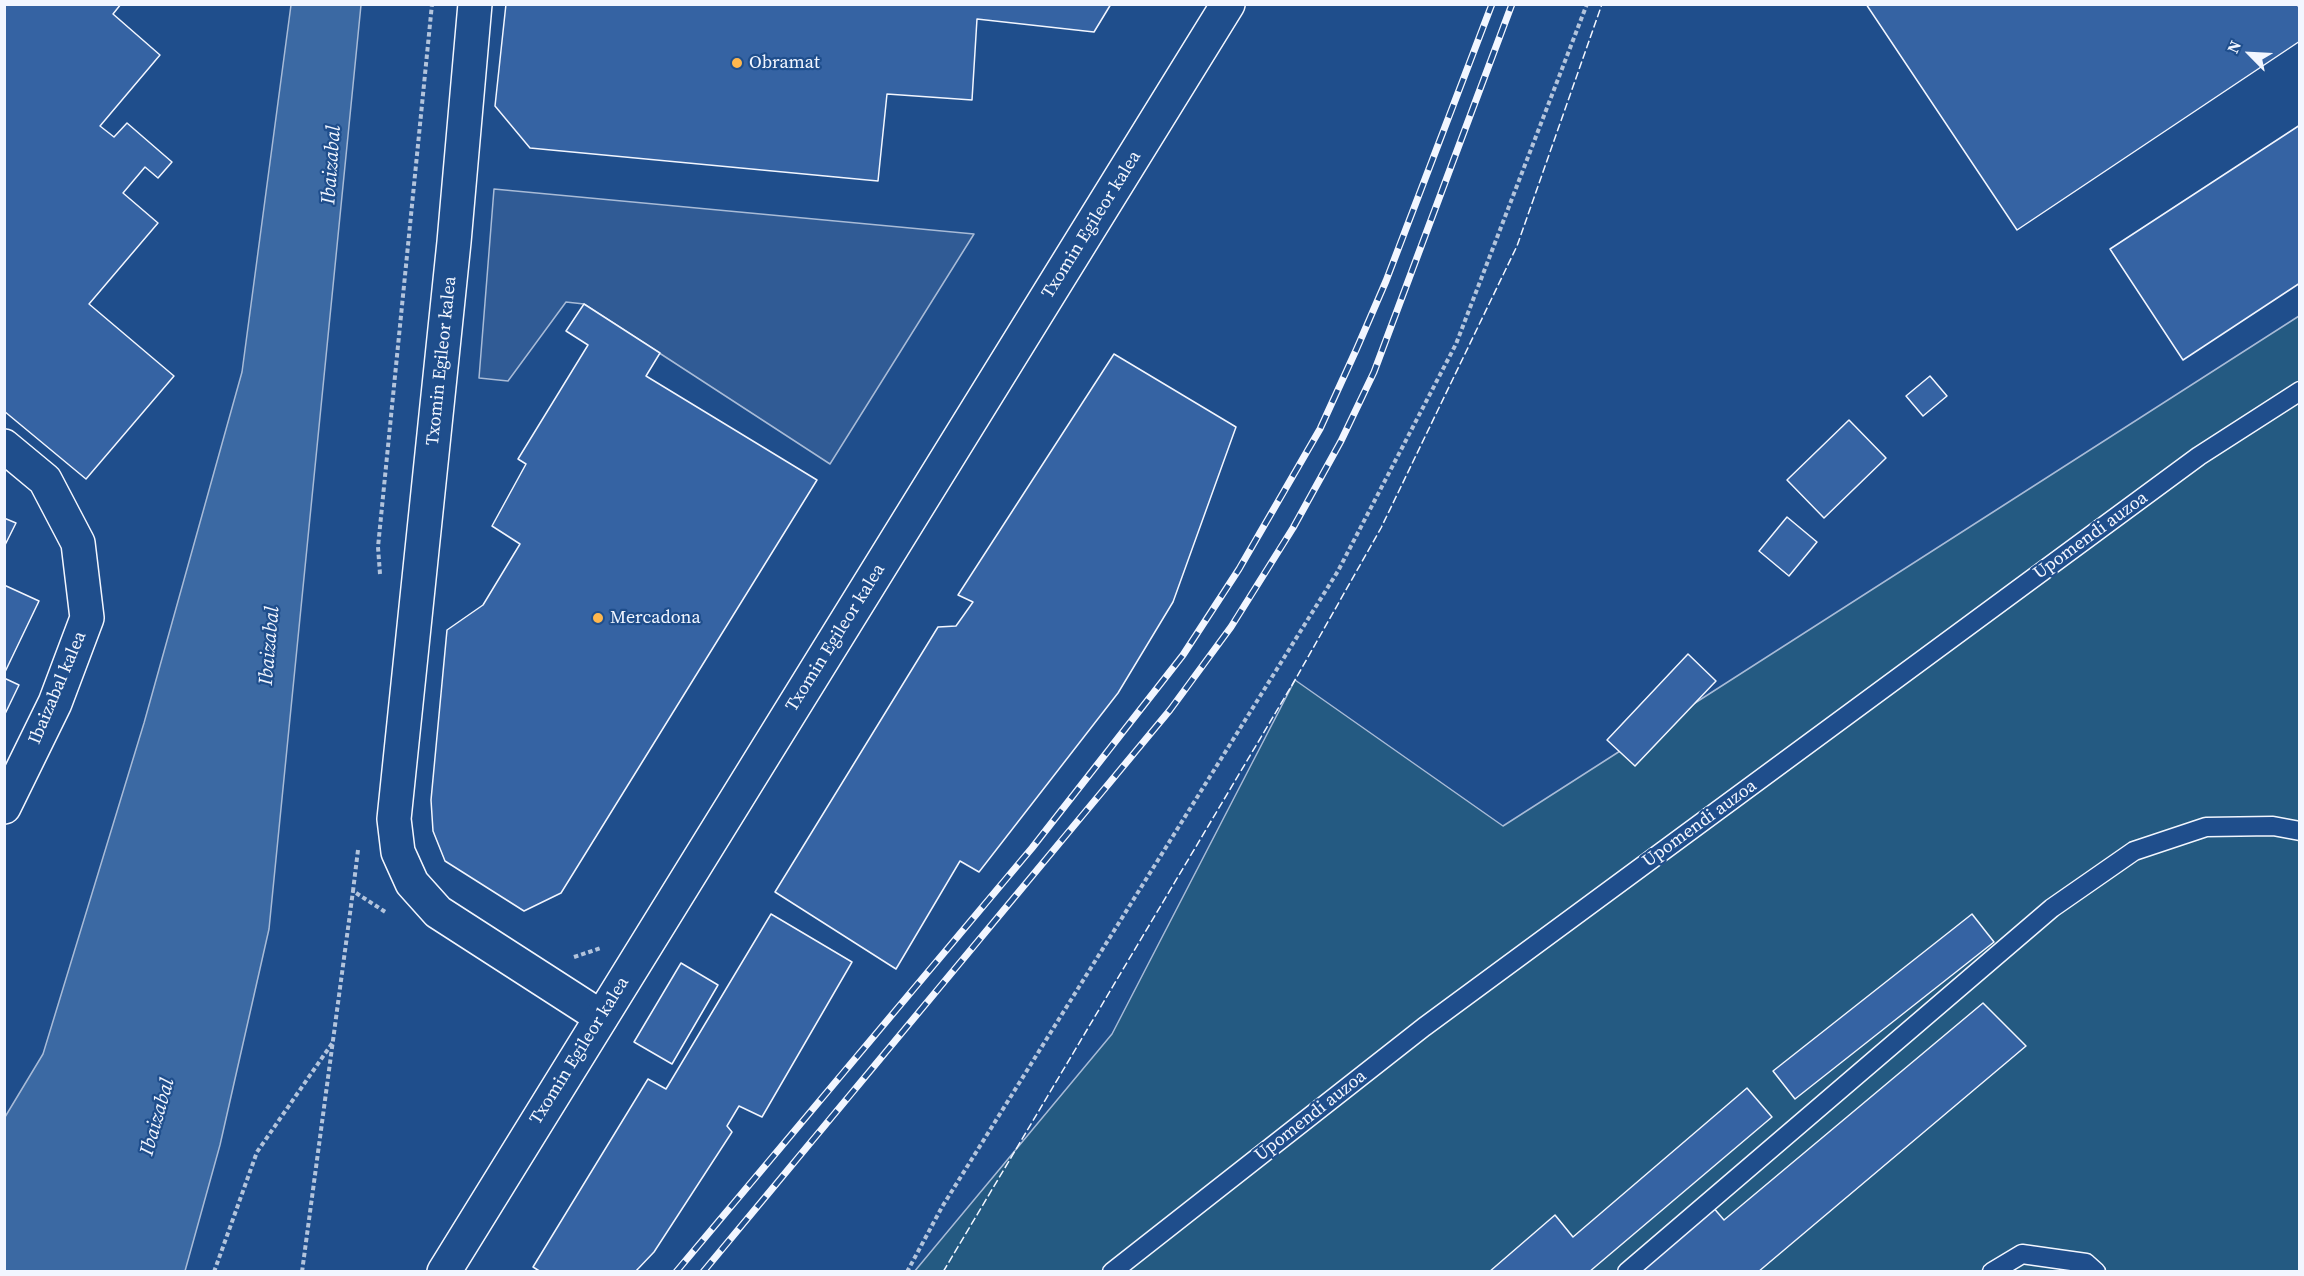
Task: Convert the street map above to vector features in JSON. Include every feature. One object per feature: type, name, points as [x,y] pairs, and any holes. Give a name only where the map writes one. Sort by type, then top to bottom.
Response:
[{"type":"street","name":"Txomin Egileor kalea","points":[[475,4],[454,242],[394,819],[398,852],[412,883],[438,912],[601,1017]]},
{"type":"street","name":"Txomin Egileor kalea","points":[[444,1272],[1228,4]]},
{"type":"street","name":"Ibaizabal kalea","points":[[4,446],[45,480],[78,543],[87,618],[55,704],[4,807]]},
{"type":"lane","name":"Upomendi auzoa","points":[[1112,1272],[1424,1027],[2199,456],[2300,391]]},
{"type":"lane","points":[[1627,1272],[2052,908],[2134,851],[2206,827],[2273,826],[2300,831]]},
{"type":"lane","points":[[1992,1272],[2022,1254],[2086,1263],[2096,1272]]},
{"type":"path","points":[[907,1272],[942,1207],[1338,571],[1456,344],[1587,4]]},
{"type":"path","points":[[302,1272],[353,891]]},
{"type":"path","points":[[214,1272],[258,1152],[334,1042]]},
{"type":"shaded area","points":[[494,189],[974,234],[830,464],[584,304],[566,302],[508,381],[479,378]]},
{"type":"shaded area","points":[[2299,316],[2299,1271],[914,1272],[1112,1034],[1295,680],[1503,826]]},
{"type":"water","name":"Ibaizabal","points":[[291,5],[361,5],[269,929],[220,1145],[185,1271],[5,1271],[5,1117],[43,1054],[144,723],[242,372]]},
{"type":"building","points":[[4,4],[121,4],[113,14],[160,55],[100,126],[114,137],[127,123],[172,162],[158,178],[145,167],[123,193],[158,223],[89,304],[174,376],[86,479],[4,411]]},
{"type":"building","name":"Obramat","points":[[506,4],[1111,4],[1094,32],[977,19],[972,100],[887,94],[878,181],[530,148],[495,106]]},
{"type":"building","points":[[1866,4],[2297,4],[2300,9],[2300,41],[2017,230]]},
{"type":"building","points":[[2300,125],[2300,283],[2183,360],[2110,249]]},
{"type":"building","name":"Mercadona","points":[[584,304],[660,353],[646,376],[817,480],[561,893],[524,911],[445,861],[433,831],[431,800],[447,630],[483,605],[520,544],[492,526],[526,464],[518,459],[588,345],[566,331]]},
{"type":"building","points":[[1114,354],[1236,427],[1173,602],[1118,693],[979,872],[960,861],[896,969],[775,892],[938,627],[956,626],[973,602],[958,595]]},
{"type":"building","points":[[1930,376],[1947,396],[1923,416],[1906,396]]},
{"type":"building","points":[[1849,420],[1886,458],[1824,518],[1787,480]]},
{"type":"building","points":[[1787,517],[1817,542],[1789,576],[1759,551]]},
{"type":"building","points":[[4,518],[16,523],[4,547]]},
{"type":"building","points":[[4,585],[39,601],[4,674]]},
{"type":"building","points":[[1688,654],[1716,681],[1635,766],[1607,740]]},
{"type":"building","points":[[4,678],[19,685],[4,716]]},
{"type":"building","points":[[771,914],[852,962],[762,1117],[739,1106],[727,1126],[732,1132],[654,1252],[635,1272],[541,1272],[533,1267],[648,1079],[666,1089]]},
{"type":"building","points":[[1972,914],[1994,942],[1795,1099],[1773,1071]]},
{"type":"building","points":[[681,963],[718,985],[672,1064],[634,1042]]},
{"type":"building","points":[[1983,1003],[2026,1046],[1758,1272],[1635,1272],[1712,1206],[1724,1220]]},
{"type":"building","points":[[1747,1088],[1772,1117],[1589,1272],[1489,1272],[1555,1215],[1573,1237]]},
{"type":"railway","points":[[676,1272],[1032,848],[1183,655],[1239,569],[1320,429],[1357,348],[1386,281],[1492,4]]},
{"type":"railway","points":[[703,1272],[1170,710],[1231,627],[1293,528],[1341,441],[1374,372],[1512,4]]},
{"type":"fence","points":[[943,1272],[1295,680],[1381,528],[1517,246],[1602,4]]},
{"type":"place","name":"Obramat","points":[[737,63]]},
{"type":"place","name":"Mercadona","points":[[598,618]]}]
